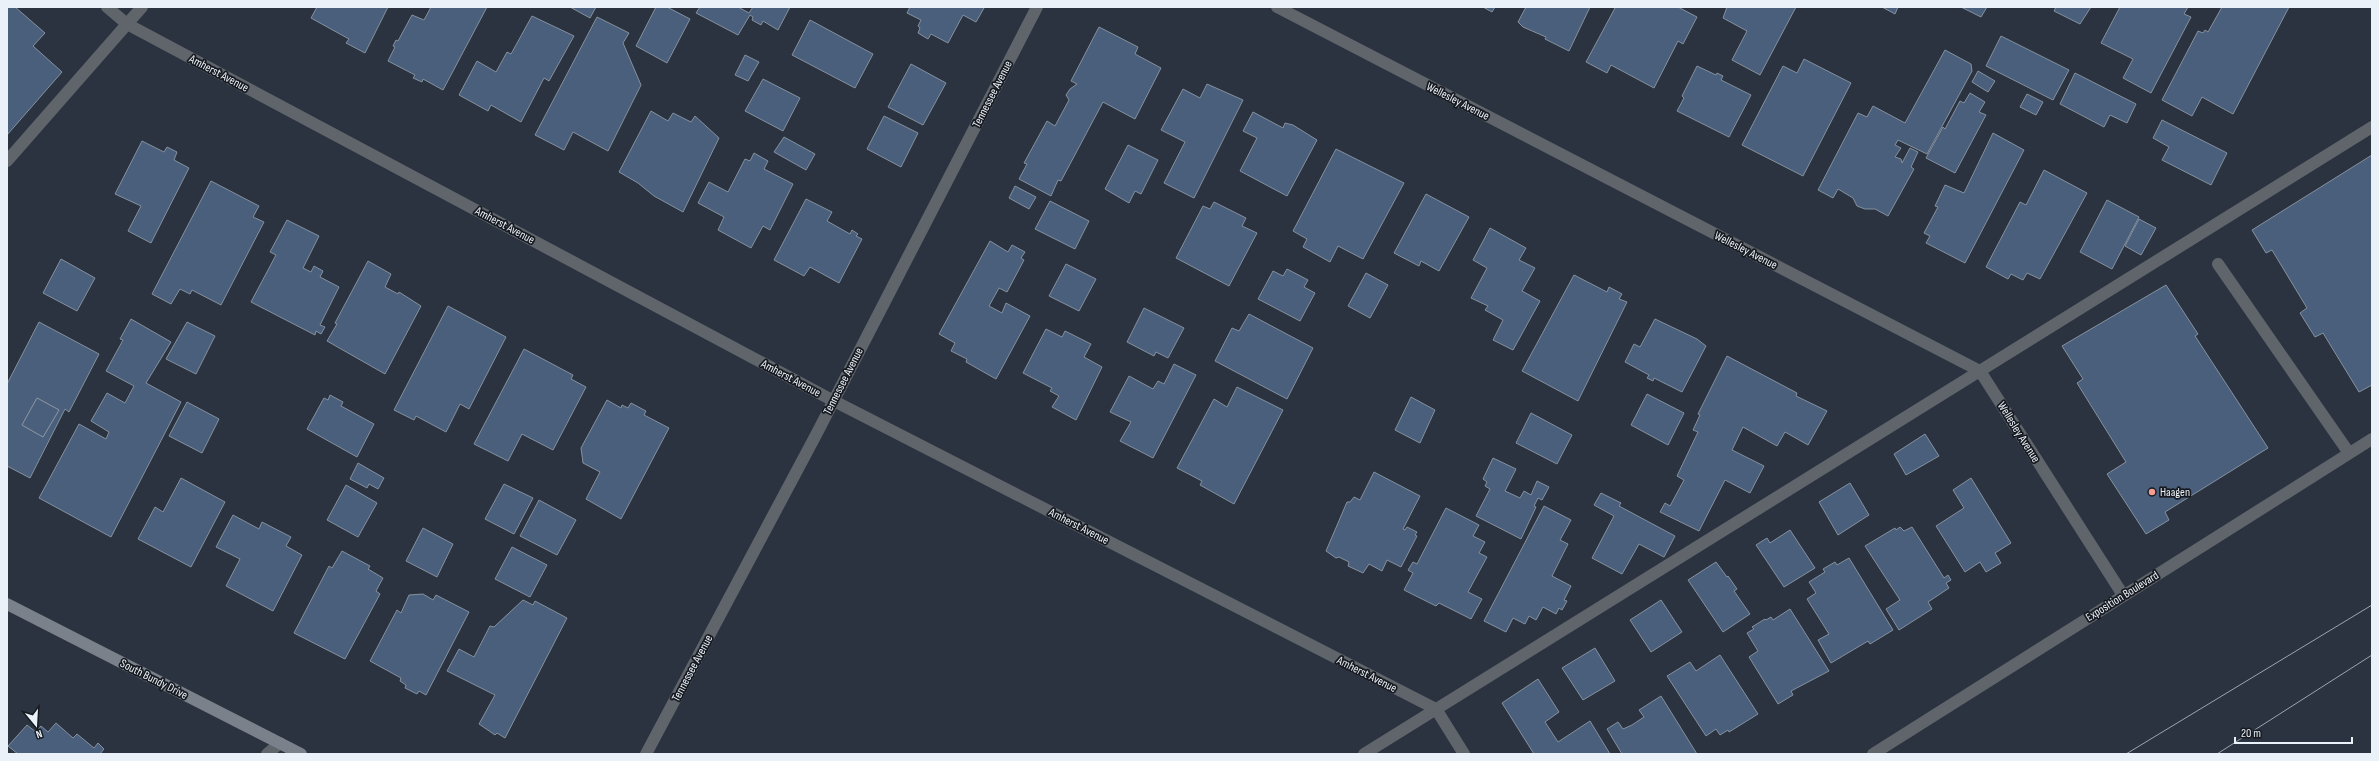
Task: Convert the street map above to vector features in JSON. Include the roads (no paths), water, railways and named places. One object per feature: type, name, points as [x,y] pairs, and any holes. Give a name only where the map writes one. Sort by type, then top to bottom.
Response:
[{"type":"main road","name":"South Bundy Drive","points":[[7,604],[301,754]]},
{"type":"street","name":"Amherst Avenue","points":[[107,7],[127,24],[832,400],[1436,709]]},
{"type":"street","points":[[7,161],[142,7]]},
{"type":"street","name":"Tennessee Avenue","points":[[646,754],[1037,7]]},
{"type":"street","name":"Wellesley Avenue","points":[[1277,7],[1980,371],[2123,595]]},
{"type":"street","points":[[1364,754],[2372,127]]},
{"type":"street","points":[[2218,264],[2349,454]]},
{"type":"street","name":"Exposition Boulevard","points":[[1872,754],[2372,439]]},
{"type":"street","points":[[1436,709],[1464,754]]},
{"type":"street","points":[[267,754],[280,743]]},
{"type":"tram line","points":[[2126,754],[2372,605]]},
{"type":"tram line","points":[[2217,754],[2372,655]]},
{"type":"place","name":"Haagen","points":[[2152,492]]}]
